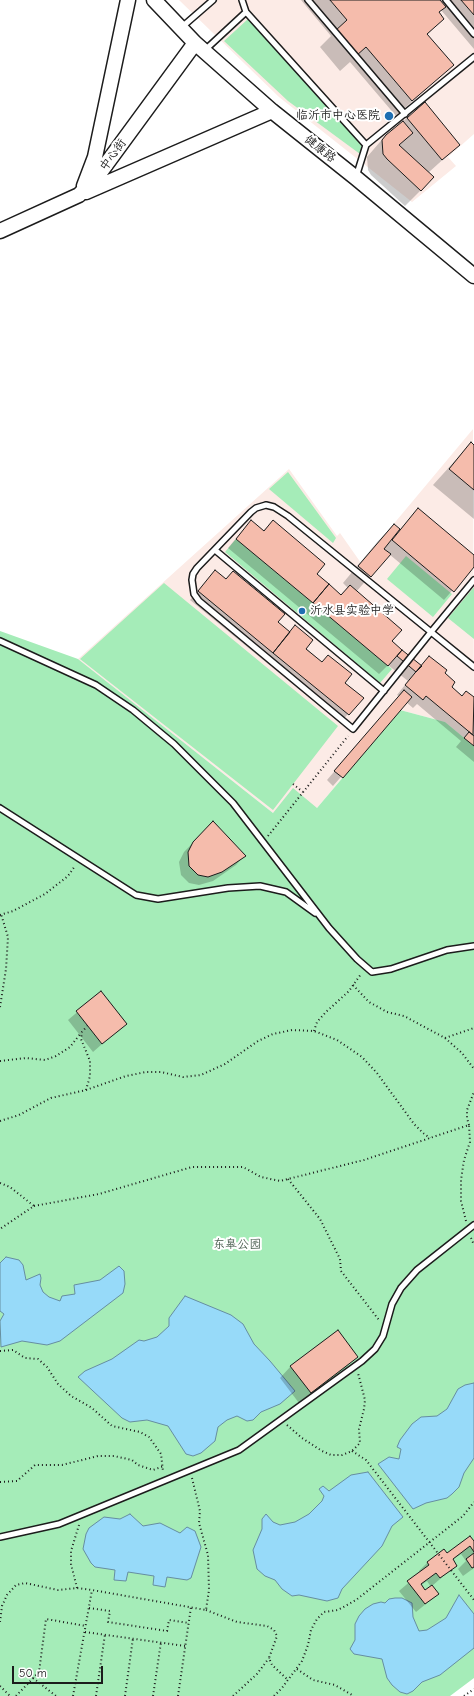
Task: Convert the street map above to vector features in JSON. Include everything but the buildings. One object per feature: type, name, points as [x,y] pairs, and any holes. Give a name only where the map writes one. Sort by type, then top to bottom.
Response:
[{"type":"main road","points":[[79,195],[85,184],[95,157],[128,0]]},
{"type":"main road","name":"健康路","points":[[154,0],[200,47],[272,112],[356,178],[474,276]]},
{"type":"main road","name":"中心街","points":[[0,231],[79,195],[100,174],[200,47]]},
{"type":"main road","points":[[79,195],[272,112]]},
{"type":"lane","points":[[181,28],[213,0]]},
{"type":"lane","points":[[242,0],[246,12],[366,145]]},
{"type":"lane","points":[[308,0],[405,114]]},
{"type":"lane","points":[[446,0],[474,34]]},
{"type":"lane","points":[[200,47],[246,12]]},
{"type":"lane","points":[[356,178],[366,145],[474,57]]},
{"type":"lane","points":[[474,580],[431,632],[354,729],[205,606],[194,594],[192,588],[193,574],[256,508],[266,505],[274,507],[288,516],[431,632],[474,667]]},
{"type":"lane","points":[[215,550],[384,691]]},
{"type":"lane","points":[[0,641],[96,685],[133,710],[174,744],[203,771],[233,803],[264,841],[321,918],[356,960],[372,972],[390,969],[447,950],[474,946]]},
{"type":"lane","points":[[0,808],[136,895],[158,899],[228,888],[260,886],[286,892],[321,918]]},
{"type":"lane","points":[[0,1536],[58,1524],[162,1483],[239,1450],[283,1420],[355,1366],[375,1349],[385,1328],[392,1304],[401,1288],[417,1270],[474,1225]]},
{"type":"path","points":[[264,841],[354,729]]},
{"type":"path","points":[[293,784],[303,792]]},
{"type":"path","points":[[0,1007],[6,968],[8,937],[1,914],[13,911],[45,894],[68,876],[80,860]]},
{"type":"path","points":[[314,1031],[317,1022],[353,985],[365,966]]},
{"type":"path","points":[[353,985],[369,1002],[387,1012],[404,1016],[445,1038],[462,1053],[474,1069]]},
{"type":"path","points":[[0,1061],[26,1058],[45,1060],[56,1056],[70,1047],[87,1026]]},
{"type":"path","points":[[445,1038],[474,1028]]},
{"type":"path","points":[[0,1121],[19,1115],[52,1098],[86,1090],[126,1076],[146,1072],[161,1072],[183,1077],[201,1075],[225,1064],[258,1041],[273,1034],[292,1030],[314,1031],[337,1040],[362,1057],[378,1072],[414,1124],[423,1133],[431,1138]]},
{"type":"path","points":[[82,1032],[81,1039],[90,1061],[90,1076],[86,1090]]},
{"type":"path","points":[[468,1230],[461,1201],[461,1180],[464,1160],[470,1142],[467,1110],[474,1092]]},
{"type":"path","points":[[0,1229],[34,1206],[99,1194],[192,1167],[243,1167],[261,1177],[280,1181],[364,1160],[469,1125]]},
{"type":"path","points":[[288,1179],[320,1219],[340,1259],[341,1271],[385,1328]]},
{"type":"path","points":[[0,1182],[10,1187],[34,1206]]},
{"type":"path","points":[[0,1351],[13,1350],[25,1358],[38,1359],[47,1367],[58,1384],[71,1396],[92,1408],[112,1426],[140,1432],[149,1437],[161,1454],[164,1466],[162,1483]]},
{"type":"path","points":[[283,1420],[302,1438],[322,1451],[331,1455],[342,1455],[352,1451],[360,1443],[360,1429],[365,1400],[361,1380],[355,1366]]},
{"type":"path","points":[[352,1451],[366,1460],[474,1600]]},
{"type":"path","points":[[0,1482],[17,1481],[35,1465],[62,1465],[98,1456],[114,1456],[132,1460],[138,1465],[153,1470],[164,1466]]},
{"type":"path","points":[[191,1471],[200,1511],[199,1524],[208,1555],[209,1590],[206,1610]]},
{"type":"path","points":[[274,1696],[297,1669],[304,1656],[311,1630],[316,1619],[324,1612],[338,1610],[356,1600],[463,1516],[474,1502]]},
{"type":"path","points":[[77,1588],[71,1564],[71,1551],[74,1537],[86,1513]]},
{"type":"path","points":[[0,1622],[2,1606],[7,1594],[16,1585],[25,1583],[58,1590],[77,1588],[92,1590],[191,1607],[206,1610],[237,1622],[267,1626],[274,1630],[277,1636],[269,1658],[257,1674],[233,1696]]},
{"type":"path","points":[[74,1696],[92,1590]]},
{"type":"path","points":[[178,1696],[191,1607]]},
{"type":"path","points":[[89,1608],[110,1611],[108,1622],[160,1630],[167,1631],[169,1620],[189,1623]]},
{"type":"path","points":[[16,1696],[39,1672],[46,1619],[86,1626]]},
{"type":"path","points":[[85,1632],[185,1646]]},
{"type":"path","points":[[96,1696],[105,1634]]},
{"type":"path","points":[[125,1696],[133,1638]]},
{"type":"path","points":[[153,1696],[161,1642]]},
{"type":"path","points":[[269,1658],[272,1665],[288,1680]]},
{"type":"path","points":[[297,1669],[313,1680],[335,1685],[354,1696]]},
{"type":"path","points":[[33,1678],[56,1696]]},
{"type":"path","points":[[0,1686],[10,1696]]},
{"type":"path","points":[[464,1696],[474,1689]]},
{"type":"shaded area","name":"临沂市中心医院","points":[[179,0],[474,0],[474,134],[448,157],[456,166],[412,202],[279,97]]},
{"type":"shaded area","name":"沂水县实验中学","points":[[473,429],[474,746],[445,722],[400,710],[317,808],[273,813],[78,659],[289,469],[337,536],[340,533],[361,563]]},
{"type":"green space","points":[[248,19],[362,144],[360,154],[288,101],[224,41]]},
{"type":"green space","points":[[288,472],[336,538],[333,543],[269,489]]},
{"type":"green space","points":[[236,539],[392,669],[380,683],[225,552]]},
{"type":"green space","points":[[406,556],[452,594],[433,617],[387,579]]},
{"type":"green space","points":[[164,583],[338,726],[273,810],[80,659]]},
{"type":"green space","points":[[474,587],[474,639],[448,618]]},
{"type":"green space","name":"东皋公园","points":[[0,631],[78,659],[273,813],[293,788],[317,808],[400,710],[445,722],[474,746],[474,1678],[450,1696],[0,1696]]},
{"type":"water","points":[[6,1257],[19,1260],[23,1265],[26,1280],[40,1274],[40,1285],[43,1292],[49,1297],[60,1301],[62,1296],[75,1294],[74,1285],[100,1280],[119,1266],[124,1271],[125,1284],[123,1293],[60,1341],[47,1345],[22,1341],[1,1347],[0,1321],[4,1314],[0,1311],[0,1263]]},
{"type":"water","points":[[185,1296],[231,1315],[243,1324],[254,1344],[295,1391],[280,1404],[261,1412],[253,1420],[247,1421],[237,1416],[227,1420],[218,1427],[215,1441],[201,1453],[193,1456],[186,1454],[168,1426],[147,1420],[130,1422],[122,1418],[78,1377],[85,1371],[112,1359],[139,1340],[144,1341],[157,1337],[169,1326],[169,1318]]},
{"type":"water","points":[[474,1383],[474,1458],[464,1473],[459,1487],[452,1494],[447,1498],[426,1503],[413,1509],[378,1464],[389,1457],[399,1459],[401,1449],[397,1447],[400,1440],[412,1424],[421,1417],[437,1416],[447,1409],[458,1389],[465,1385]]},
{"type":"water","points":[[368,1472],[403,1517],[392,1526],[382,1546],[342,1589],[338,1598],[327,1601],[299,1595],[292,1596],[282,1589],[275,1580],[265,1576],[257,1569],[253,1550],[262,1529],[262,1519],[266,1514],[273,1522],[280,1525],[295,1522],[309,1514],[322,1501],[324,1496],[319,1489],[323,1486],[329,1491],[351,1475]]},
{"type":"water","points":[[130,1514],[143,1526],[160,1523],[180,1533],[187,1527],[195,1531],[201,1547],[191,1578],[187,1580],[167,1577],[165,1587],[153,1585],[154,1576],[128,1572],[126,1581],[114,1580],[115,1570],[95,1567],[91,1563],[83,1549],[86,1534],[89,1528],[104,1517],[120,1519]]},
{"type":"water","points":[[459,1595],[474,1614],[474,1648],[440,1675],[422,1682],[413,1691],[407,1694],[400,1692],[387,1678],[382,1659],[354,1654],[350,1649],[355,1640],[355,1624],[359,1616],[365,1609],[373,1604],[381,1602],[385,1603],[389,1599],[395,1598],[402,1598],[412,1603],[413,1617],[419,1631],[427,1630],[446,1618]]},
{"type":"place","name":"临沂市中心医院","points":[[389,116]]},
{"type":"place","name":"沂水县实验中学","points":[[302,611]]}]
